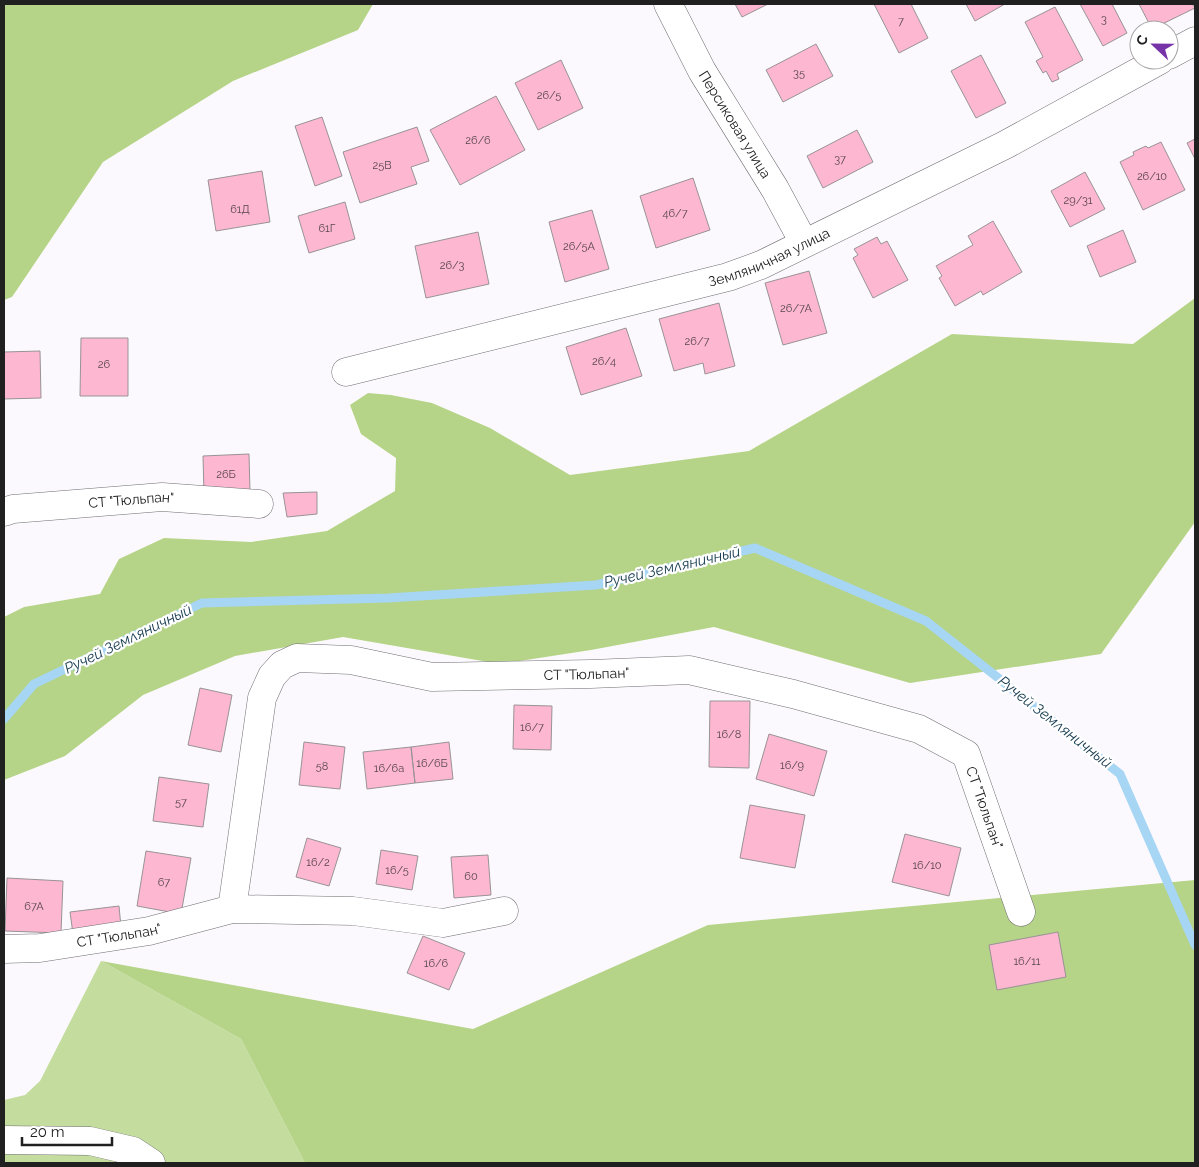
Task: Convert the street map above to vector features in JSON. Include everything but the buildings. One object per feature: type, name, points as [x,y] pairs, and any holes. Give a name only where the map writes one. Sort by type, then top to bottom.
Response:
[{"type":"street","name":"Персиковая улица","points":[[668,4],[702,71],[775,189],[804,243]]},
{"type":"street","points":[[1179,50],[1195,41]]},
{"type":"street","name":"Земляничная улица","points":[[346,372],[728,277],[761,265],[1005,145],[1142,70]]},
{"type":"street","name":"СТ \"Тюльпан\"","points":[[4,512],[13,509],[162,497],[259,504]]},
{"type":"street","name":"СТ \"Тюльпан\"","points":[[232,909],[262,698],[272,676],[282,665],[297,658],[351,660],[432,677],[689,670],[793,694],[919,729],[966,754],[1021,912]]},
{"type":"street","name":"СТ \"Тюльпан\"","points":[[4,949],[40,948],[149,931],[232,909],[354,911],[443,923],[504,911]]},
{"type":"street","points":[[4,1140],[90,1141],[133,1151],[150,1163]]},
{"type":"green space","points":[[4,4],[373,4],[358,30],[233,81],[103,162],[12,297],[4,300]]},
{"type":"green space","points":[[1195,298],[1195,522],[1101,654],[910,683],[714,627],[591,650],[500,664],[343,637],[235,656],[143,695],[65,756],[4,780],[4,617],[24,607],[100,594],[119,559],[164,538],[251,542],[327,531],[395,491],[396,458],[361,434],[350,405],[368,393],[391,395],[432,403],[490,428],[570,475],[749,451],[952,334],[1133,344]]},
{"type":"green space","points":[[1195,880],[1195,1163],[305,1163],[241,1039],[101,961],[473,1029],[708,925]]},
{"type":"green space","points":[[101,961],[241,1039],[305,1163],[4,1163],[4,1100],[25,1095],[40,1081]]},
{"type":"waterway","name":"Ручей Земляничный","points":[[4,719],[34,684],[202,603],[388,598],[596,585],[755,548],[926,621],[1120,774],[1195,945]]}]
